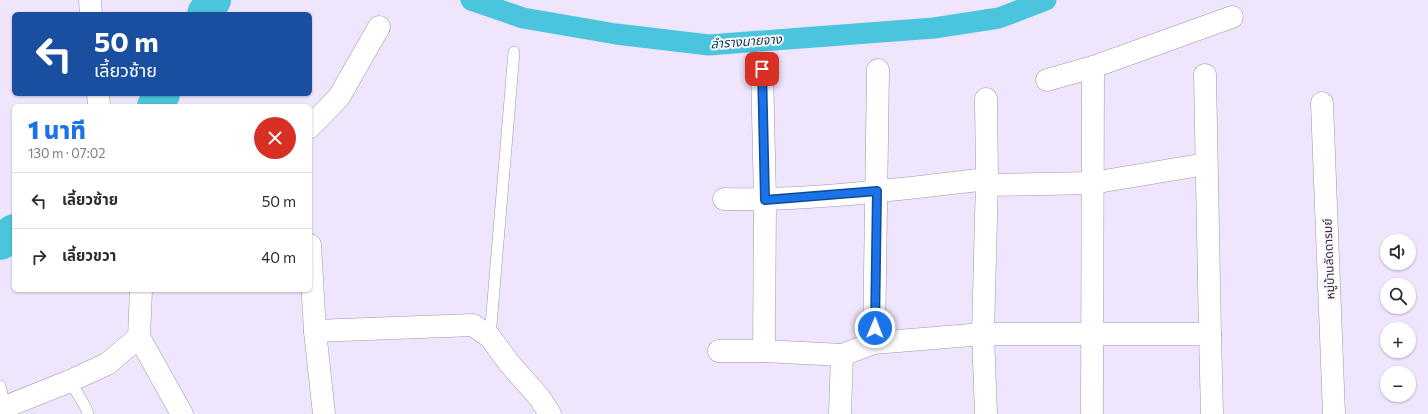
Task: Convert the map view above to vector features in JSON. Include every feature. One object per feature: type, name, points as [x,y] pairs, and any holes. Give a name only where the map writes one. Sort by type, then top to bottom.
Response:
[{"type":"street","points":[[90,0],[91,12]]},
{"type":"street","points":[[1047,80],[1093,67],[1232,17]]},
{"type":"street","points":[[312,125],[339,97],[379,27]]},
{"type":"street","points":[[1092,414],[1093,67]]},
{"type":"street","points":[[762,69],[765,200],[764,351]]},
{"type":"street","points":[[874,343],[878,70]]},
{"type":"street","points":[[1205,75],[1212,414]]},
{"type":"street","points":[[986,99],[987,182],[983,334],[986,414]]},
{"type":"street","name":"หมู่บ้านลัดดารมย์","points":[[1322,103],[1334,414]]},
{"type":"street","points":[[724,199],[765,200],[987,182],[1092,183],[1206,164]]},
{"type":"street","points":[[312,279],[315,331],[324,414]]},
{"type":"street","points":[[141,292],[139,337],[182,414]]},
{"type":"street","points":[[315,331],[474,325],[490,337],[509,363],[539,397],[550,414]]},
{"type":"street","points":[[719,351],[764,351],[842,355],[874,343],[983,334],[1210,334]]},
{"type":"street","points":[[2,401],[70,381],[107,364],[139,337]]},
{"type":"street","points":[[840,414],[842,355]]},
{"type":"lane","points":[[490,337],[514,52]]},
{"type":"lane","points":[[70,381],[88,414]]},
{"type":"waterway","points":[[206,12],[213,0]]},
{"type":"waterway","name":"ลำรางนายจาง","points":[[471,0],[523,18],[616,34],[709,45],[934,28],[999,18],[1046,0]]},
{"type":"waterway","points":[[156,104],[161,96]]},
{"type":"waterway","points":[[0,242],[12,233]]},
{"type":"route","points":[[762,69],[765,200],[877,191],[875,328]]}]
